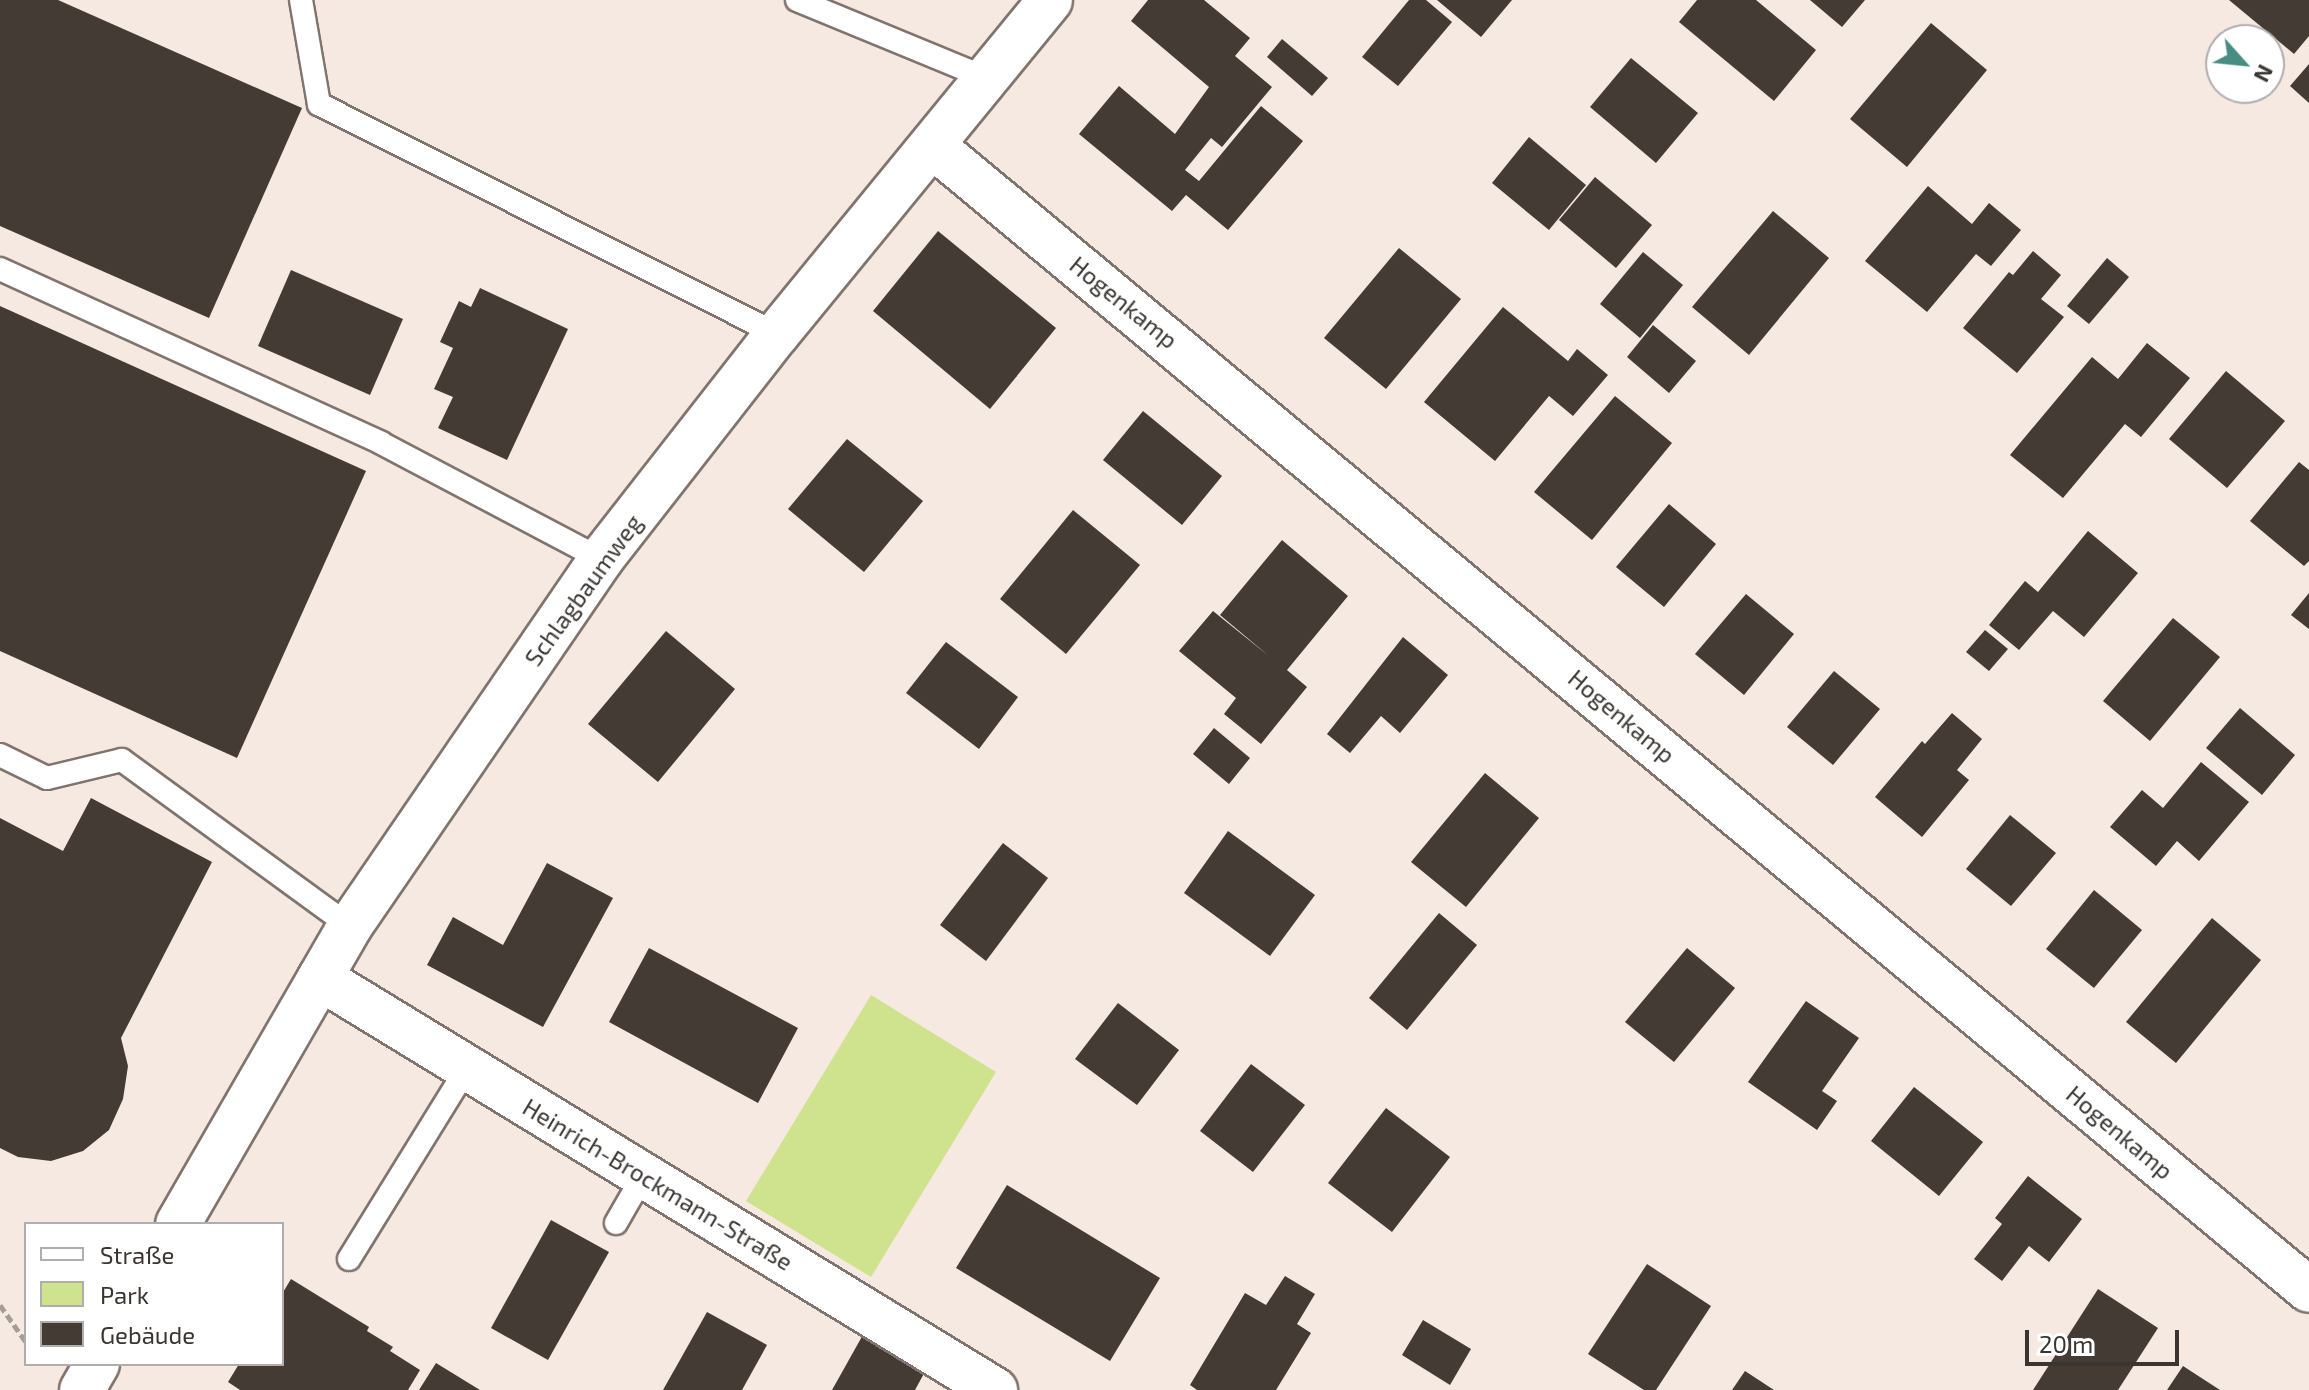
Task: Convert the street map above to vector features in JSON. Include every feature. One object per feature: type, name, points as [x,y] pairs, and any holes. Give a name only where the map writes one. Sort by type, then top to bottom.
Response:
[{"type":"street","name":"Schlagbaumweg","points":[[179,1222],[350,926],[601,559],[777,334],[1050,0]]},
{"type":"street","name":"Hogenkamp","points":[[933,146],[2309,1290]]},
{"type":"street","name":"Heinrich-Brockmann-Straße","points":[[320,978],[995,1390]]},
{"type":"street","points":[[82,1390],[96,1366]]},
{"type":"lane","points":[[301,0],[319,104],[777,334]]},
{"type":"lane","points":[[797,0],[986,78]]},
{"type":"lane","points":[[0,269],[381,443],[601,559]]},
{"type":"lane","points":[[0,755],[47,778],[122,760],[350,926]]},
{"type":"lane","points":[[349,1259],[467,1068]]},
{"type":"lane","points":[[616,1223],[643,1176]]},
{"type":"path","points":[[0,1305],[24,1339]]},
{"type":"green space","points":[[871,995],[996,1072],[871,1277],[746,1201]]},
{"type":"building","points":[[0,0],[58,0],[302,108],[209,318],[0,226]]},
{"type":"building","points":[[1148,0],[1204,0],[1250,38],[1235,56],[1272,87],[1222,147],[1211,138],[1185,170],[1199,181],[1261,106],[1303,141],[1228,230],[1186,195],[1172,211],[1079,134],[1119,86],[1175,134],[1209,87],[1131,21]]},
{"type":"building","points":[[1409,0],[1426,0],[1452,22],[1398,86],[1362,57]]},
{"type":"building","points":[[1437,0],[1512,0],[1481,37]]},
{"type":"building","points":[[1697,0],[1756,0],[1816,50],[1774,101],[1679,22]]},
{"type":"building","points":[[1810,0],[1865,0],[1842,27]]},
{"type":"building","points":[[2229,0],[2309,0],[2309,36],[2294,54],[2285,47],[2285,24],[2258,24]]},
{"type":"building","points":[[1931,23],[1987,70],[1907,167],[1850,119]]},
{"type":"building","points":[[1282,39],[1328,78],[1312,96],[1267,57]]},
{"type":"building","points":[[1631,58],[1698,113],[1656,163],[1590,107]]},
{"type":"building","points":[[2309,64],[2309,103],[2290,86]]},
{"type":"building","points":[[1529,137],[1586,185],[1549,230],[1492,183]]},
{"type":"building","points":[[1595,177],[1652,225],[1616,268],[1559,220]]},
{"type":"building","points":[[1928,186],[1972,224],[1989,203],[2021,230],[1991,266],[1976,254],[1927,312],[1865,261]]},
{"type":"building","points":[[1773,211],[1829,258],[1749,355],[1692,307]]},
{"type":"building","points":[[938,231],[1056,328],[990,409],[873,311]]},
{"type":"building","points":[[1399,248],[1461,299],[1386,389],[1324,338]]},
{"type":"building","points":[[2033,251],[2061,275],[2041,299],[2064,317],[2017,373],[1963,328],[2009,272],[2013,275]]},
{"type":"building","points":[[1643,252],[1683,285],[1640,338],[1600,304]]},
{"type":"building","points":[[2107,258],[2129,277],[2089,324],[2067,306]]},
{"type":"building","points":[[291,270],[403,319],[370,395],[258,346]]},
{"type":"building","points":[[480,288],[568,329],[507,460],[438,428],[453,397],[434,389],[453,348],[440,342],[459,301],[471,307]]},
{"type":"building","points":[[0,306],[366,471],[237,758],[0,651]]},
{"type":"building","points":[[1503,307],[1568,361],[1577,349],[1608,375],[1573,416],[1549,396],[1495,461],[1424,402]]},
{"type":"building","points":[[1653,325],[1696,361],[1669,393],[1627,357]]},
{"type":"building","points":[[2147,343],[2190,378],[2141,437],[2125,424],[2063,498],[2010,455],[2092,357],[2118,379]]},
{"type":"building","points":[[2226,371],[2285,421],[2227,488],[2169,439]]},
{"type":"building","points":[[1615,396],[1672,443],[1592,540],[1534,492]]},
{"type":"building","points":[[1143,411],[1222,476],[1182,525],[1103,460]]},
{"type":"building","points":[[847,439],[923,501],[864,572],[788,509]]},
{"type":"building","points":[[2299,462],[2309,470],[2309,561],[2304,566],[2250,521]]},
{"type":"building","points":[[1669,504],[1716,544],[1664,607],[1616,567]]},
{"type":"building","points":[[1073,510],[1140,565],[1066,654],[1000,599]]},
{"type":"building","points":[[2088,531],[2138,573],[2084,637],[2053,611],[2019,650],[1989,625],[2025,581],[2038,592]]},
{"type":"building","points":[[1282,540],[1348,596],[1287,670],[1307,687],[1261,744],[1224,714],[1236,698],[1179,651],[1213,611],[1270,657],[1220,615]]},
{"type":"building","points":[[2309,593],[2309,629],[2291,615]]},
{"type":"building","points":[[1746,594],[1794,634],[1744,695],[1695,654]]},
{"type":"building","points":[[2173,618],[2220,657],[2150,741],[2103,701]]},
{"type":"building","points":[[1985,630],[2008,649],[1989,671],[1966,652]]},
{"type":"building","points":[[666,631],[735,689],[658,782],[588,724]]},
{"type":"building","points":[[1403,637],[1448,675],[1400,733],[1381,716],[1350,753],[1327,734]]},
{"type":"building","points":[[946,642],[1018,697],[979,749],[906,693]]},
{"type":"building","points":[[1834,671],[1880,709],[1833,765],[1787,727]]},
{"type":"building","points":[[2240,708],[2295,755],[2262,795],[2206,748]]},
{"type":"building","points":[[1952,713],[1982,739],[1957,770],[1969,780],[1922,837],[1875,797],[1922,741],[1925,744]]},
{"type":"building","points":[[1214,728],[1250,758],[1229,784],[1193,754]]},
{"type":"building","points":[[2201,762],[2249,802],[2199,861],[2177,841],[2156,866],[2110,827],[2142,790],[2163,808]]},
{"type":"building","points":[[1485,773],[1539,818],[1466,907],[1411,862]]},
{"type":"building","points":[[91,798],[212,862],[121,1038],[128,1066],[123,1099],[109,1130],[83,1151],[51,1161],[18,1157],[0,1148],[0,818],[63,851]]},
{"type":"building","points":[[2010,815],[2056,853],[2011,906],[1966,869]]},
{"type":"building","points":[[1228,831],[1315,895],[1270,956],[1184,893]]},
{"type":"building","points":[[1003,843],[1048,878],[986,961],[940,925]]},
{"type":"building","points":[[547,863],[613,898],[543,1027],[427,965],[453,917],[503,945]]},
{"type":"building","points":[[2094,890],[2142,930],[2094,988],[2046,949]]},
{"type":"building","points":[[1439,913],[1477,945],[1407,1030],[1369,998]]},
{"type":"building","points":[[2212,918],[2261,960],[2176,1063],[2126,1022]]},
{"type":"building","points":[[649,948],[798,1028],[758,1103],[609,1022]]},
{"type":"building","points":[[1687,948],[1735,988],[1674,1062],[1625,1022]]},
{"type":"building","points":[[1806,1001],[1859,1038],[1822,1091],[1837,1101],[1817,1130],[1748,1082]]},
{"type":"building","points":[[1118,1003],[1179,1050],[1137,1105],[1075,1059]]},
{"type":"building","points":[[1251,1064],[1305,1105],[1253,1172],[1200,1131]]},
{"type":"building","points":[[1914,1087],[1983,1142],[1939,1196],[1871,1141]]},
{"type":"building","points":[[1386,1108],[1450,1157],[1392,1232],[1328,1183]]},
{"type":"building","points":[[2028,1176],[2082,1219],[2049,1262],[2029,1246],[2002,1281],[1974,1259],[2002,1224],[1995,1218]]},
{"type":"building","points":[[1007,1185],[1160,1278],[1110,1361],[956,1268]]},
{"type":"building","points":[[551,1220],[609,1252],[548,1360],[491,1328]]},
{"type":"building","points":[[1647,1264],[1711,1306],[1656,1390],[1644,1390],[1588,1354]]},
{"type":"building","points":[[1285,1276],[1315,1294],[1297,1324],[1311,1333],[1276,1390],[1197,1390],[1190,1385],[1245,1293],[1266,1305]]},
{"type":"building","points":[[291,1279],[369,1327],[367,1331],[393,1347],[390,1351],[420,1370],[408,1390],[240,1390],[228,1382],[238,1366],[284,1366],[284,1291]]},
{"type":"building","points":[[2098,1289],[2158,1328],[2118,1390],[2033,1390]]},
{"type":"building","points":[[707,1312],[767,1345],[742,1390],[663,1390]]},
{"type":"building","points":[[1423,1320],[1471,1349],[1450,1385],[1402,1355]]},
{"type":"building","points":[[864,1333],[927,1368],[915,1390],[832,1390]]},
{"type":"building","points":[[436,1363],[480,1390],[419,1390]]},
{"type":"building","points":[[2183,1366],[2220,1390],[2167,1390]]},
{"type":"building","points":[[1745,1371],[1774,1390],[1732,1390]]}]
